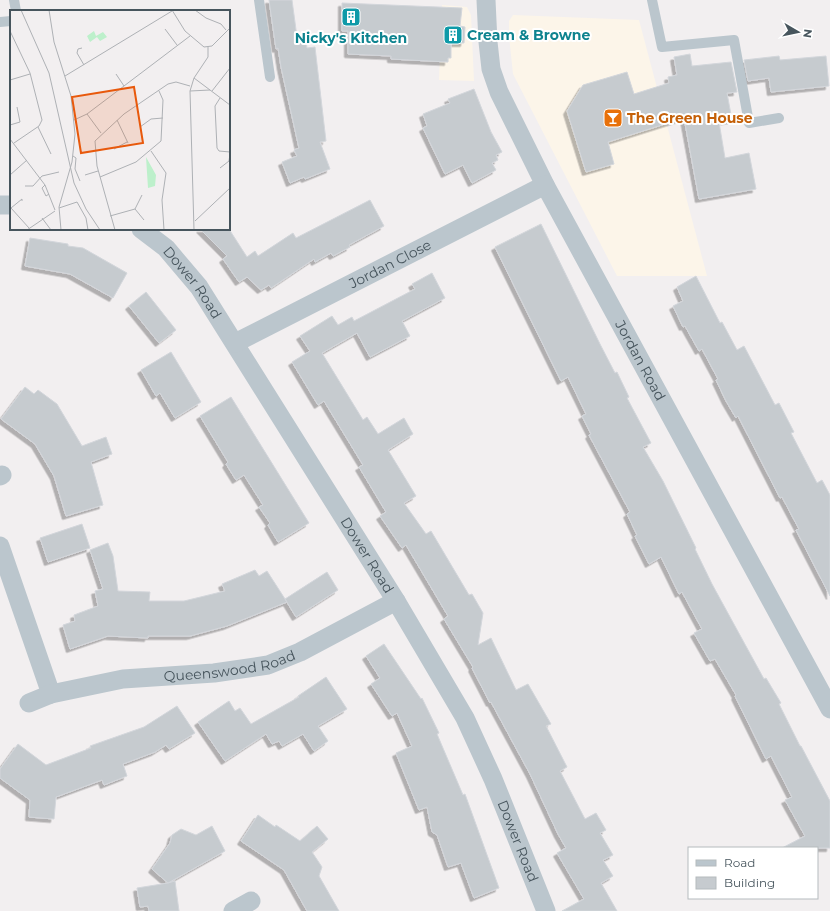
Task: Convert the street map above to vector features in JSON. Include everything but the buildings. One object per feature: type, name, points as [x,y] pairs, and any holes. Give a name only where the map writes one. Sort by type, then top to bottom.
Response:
[{"type":"street","name":"Jordan Road","points":[[486,0],[491,69],[499,92],[545,185],[830,709]]},
{"type":"street","name":"Jordan Close","points":[[235,343],[545,185]]},
{"type":"street","points":[[0,204],[10,205]]},
{"type":"street","name":"Dower Road","points":[[143,230],[166,248],[199,287],[396,601],[465,718],[493,779],[546,911]]},
{"type":"street","points":[[0,546],[51,694]]},
{"type":"street","name":"Queenswood Road","points":[[29,703],[51,694],[123,679],[163,675],[214,673],[268,665],[300,652],[396,601]]},
{"type":"street","points":[[233,911],[251,901]]},
{"type":"lane","points":[[14,0],[16,10]]},
{"type":"lane","points":[[259,0],[270,77]]},
{"type":"lane","points":[[652,0],[662,47],[734,40],[749,123],[779,118]]},
{"type":"lane","points":[[0,22],[10,21]]},
{"type":"shaded area","points":[[442,5],[467,7],[471,15],[474,81],[439,80]]},
{"type":"shaded area","points":[[513,15],[639,20],[707,276],[617,276],[513,74],[509,21]]},
{"type":"place","name":"Nicky's Kitchen","points":[[351,17]]},
{"type":"place","name":"Cream & Browne","points":[[453,35]]},
{"type":"place","name":"The Green House","points":[[613,118]]}]
